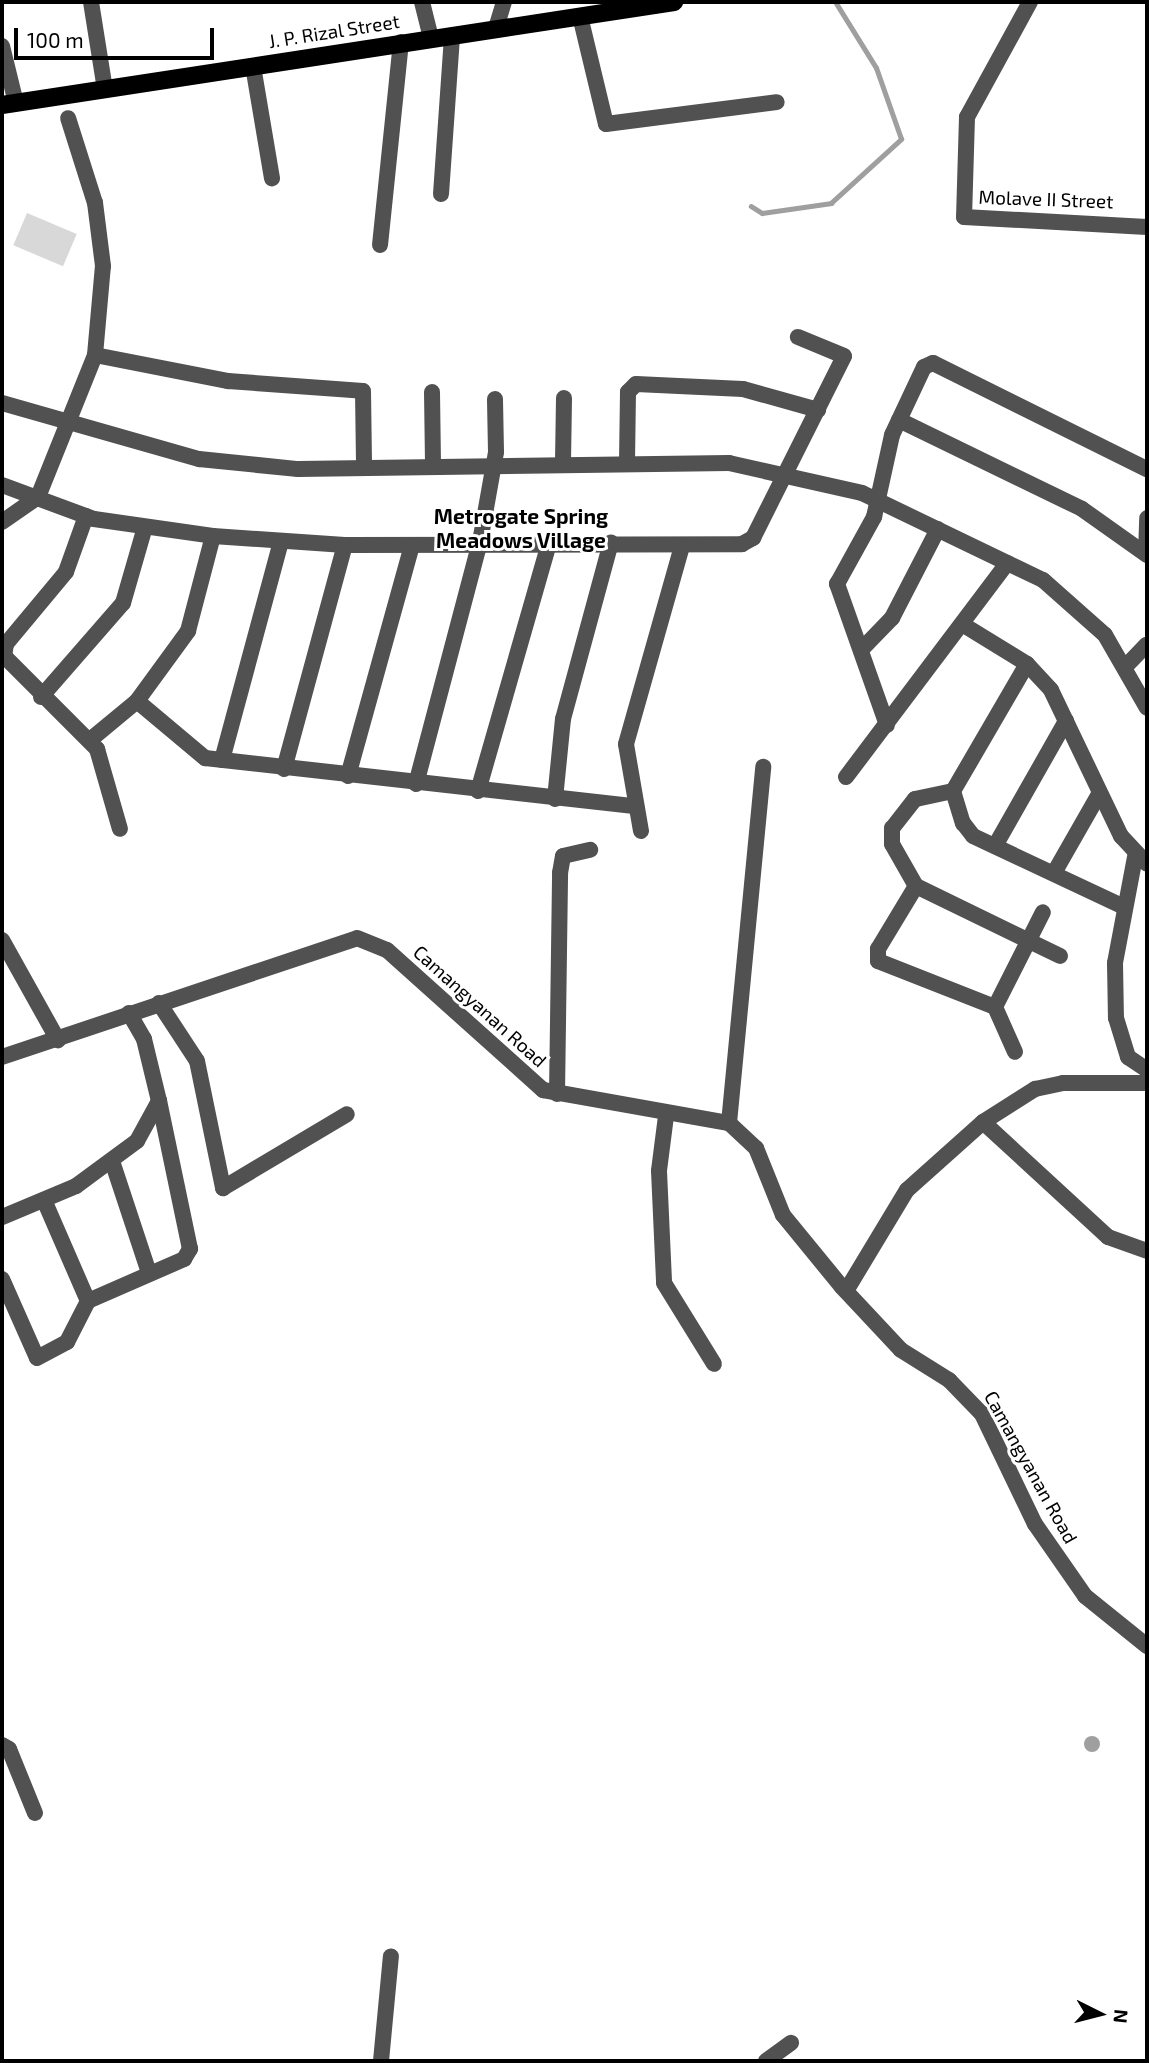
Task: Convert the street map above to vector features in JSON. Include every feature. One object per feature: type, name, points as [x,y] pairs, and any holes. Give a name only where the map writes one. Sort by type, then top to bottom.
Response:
[{"type":"main road","name":"J. P. Rizal Street","points":[[9,104],[431,37],[674,2]]},
{"type":"street","points":[[90,2],[105,89]]},
{"type":"street","points":[[422,2],[431,37]]},
{"type":"street","points":[[496,28],[504,2]]},
{"type":"street","name":"Molave II Street","points":[[1030,2],[967,117],[964,217],[1147,227]]},
{"type":"street","points":[[580,16],[606,124],[777,102]]},
{"type":"street","points":[[441,194],[452,35]]},
{"type":"street","points":[[380,244],[401,42]]},
{"type":"street","points":[[2,46],[9,104]]},
{"type":"street","points":[[253,66],[271,178]]},
{"type":"street","points":[[2,522],[38,497],[70,427],[95,355],[103,266],[95,203],[68,118]]},
{"type":"street","points":[[2,485],[86,516],[145,527],[281,542],[412,546],[480,542],[611,542],[682,546],[742,544],[753,538],[844,356],[798,337]]},
{"type":"street","points":[[95,355],[228,381],[363,391],[364,467]]},
{"type":"street","points":[[887,725],[837,584],[878,499],[899,421],[923,366],[933,363],[1147,470]]},
{"type":"street","points":[[627,463],[628,392],[636,384],[743,388],[818,410]]},
{"type":"street","points":[[432,392],[433,467]]},
{"type":"street","points":[[563,462],[564,398]]},
{"type":"street","points":[[416,784],[480,542],[493,468],[495,399]]},
{"type":"street","points":[[2,403],[70,427],[199,459],[364,467],[493,468],[563,462],[729,463],[878,499],[1007,563],[1080,609],[1126,666],[1147,708]]},
{"type":"street","points":[[899,421],[1082,509],[1147,554]]},
{"type":"street","points":[[86,516],[66,572],[4,651],[41,697],[90,740],[118,806],[120,829]]},
{"type":"street","points":[[1147,518],[1147,554]]},
{"type":"street","points":[[41,697],[123,603],[145,527]]},
{"type":"street","points":[[861,650],[892,618],[938,529]]},
{"type":"street","points":[[90,740],[137,701],[188,631],[213,536]]},
{"type":"street","points":[[222,760],[281,542]]},
{"type":"street","points":[[478,791],[549,542]]},
{"type":"street","points":[[555,799],[563,719],[611,542]]},
{"type":"street","points":[[284,769],[345,545]]},
{"type":"street","points":[[348,776],[412,546]]},
{"type":"street","points":[[640,831],[625,744],[629,722],[682,546]]},
{"type":"street","points":[[846,777],[1007,563]]},
{"type":"street","points":[[962,624],[1027,664],[1066,721],[1099,794],[1141,861],[1124,907],[1115,963],[1116,1018],[1128,1056],[1147,1080]]},
{"type":"street","points":[[1126,666],[1147,644]]},
{"type":"street","points":[[1027,664],[953,791],[915,799],[892,828],[891,844],[916,886],[1060,956]]},
{"type":"street","points":[[137,701],[205,758],[478,791],[636,806]]},
{"type":"street","points":[[995,846],[1066,721]]},
{"type":"street","points":[[729,1123],[763,767]]},
{"type":"street","points":[[953,791],[968,830],[995,846],[1124,907]]},
{"type":"street","points":[[1054,873],[1099,794]]},
{"type":"street","points":[[556,1094],[560,873],[563,856],[590,850]]},
{"type":"street","points":[[916,886],[878,949],[878,961],[995,1007],[1015,1052]]},
{"type":"street","points":[[995,1007],[1044,912]]},
{"type":"street","name":"Camangyanan Road","points":[[2,1057],[357,939],[371,940],[520,1072],[556,1094],[666,1116],[729,1123],[756,1148],[783,1215],[846,1291],[901,1350],[966,1394],[1049,1548],[1095,1609],[1147,1646]]},
{"type":"street","points":[[2,940],[58,1040]]},
{"type":"street","points":[[159,1003],[197,1061],[223,1188],[347,1114]]},
{"type":"street","points":[[2,1279],[37,1358],[67,1342],[88,1301],[184,1259],[190,1249],[144,1038],[129,1013]]},
{"type":"street","points":[[846,1291],[907,1190],[983,1122],[1035,1089],[1063,1083],[1147,1080]]},
{"type":"street","points":[[2,1217],[44,1200],[112,1161],[136,1141],[159,1101]]},
{"type":"street","points":[[666,1116],[659,1171],[664,1283],[715,1364]]},
{"type":"street","points":[[983,1122],[1108,1237],[1147,1251]]},
{"type":"street","points":[[112,1161],[149,1273]]},
{"type":"street","points":[[44,1200],[88,1301]]},
{"type":"street","points":[[2,1745],[9,1749],[35,1813]]},
{"type":"street","points":[[381,2061],[391,1956]]},
{"type":"street","points":[[766,2061],[791,2043]]},
{"type":"shaded area","points":[[27,213],[77,234],[63,266],[13,245]]},
{"type":"shaded area","points":[[1092,1736],[1098,1738],[1098,1750],[1092,1752],[1086,1750],[1084,1744],[1086,1738]]},
{"type":"waterway","points":[[751,206],[762,213],[831,203],[901,139],[876,68],[835,2]]},
{"type":"district","name":"Metrogate Spring Meadows Village","points":[[521,528]]}]
